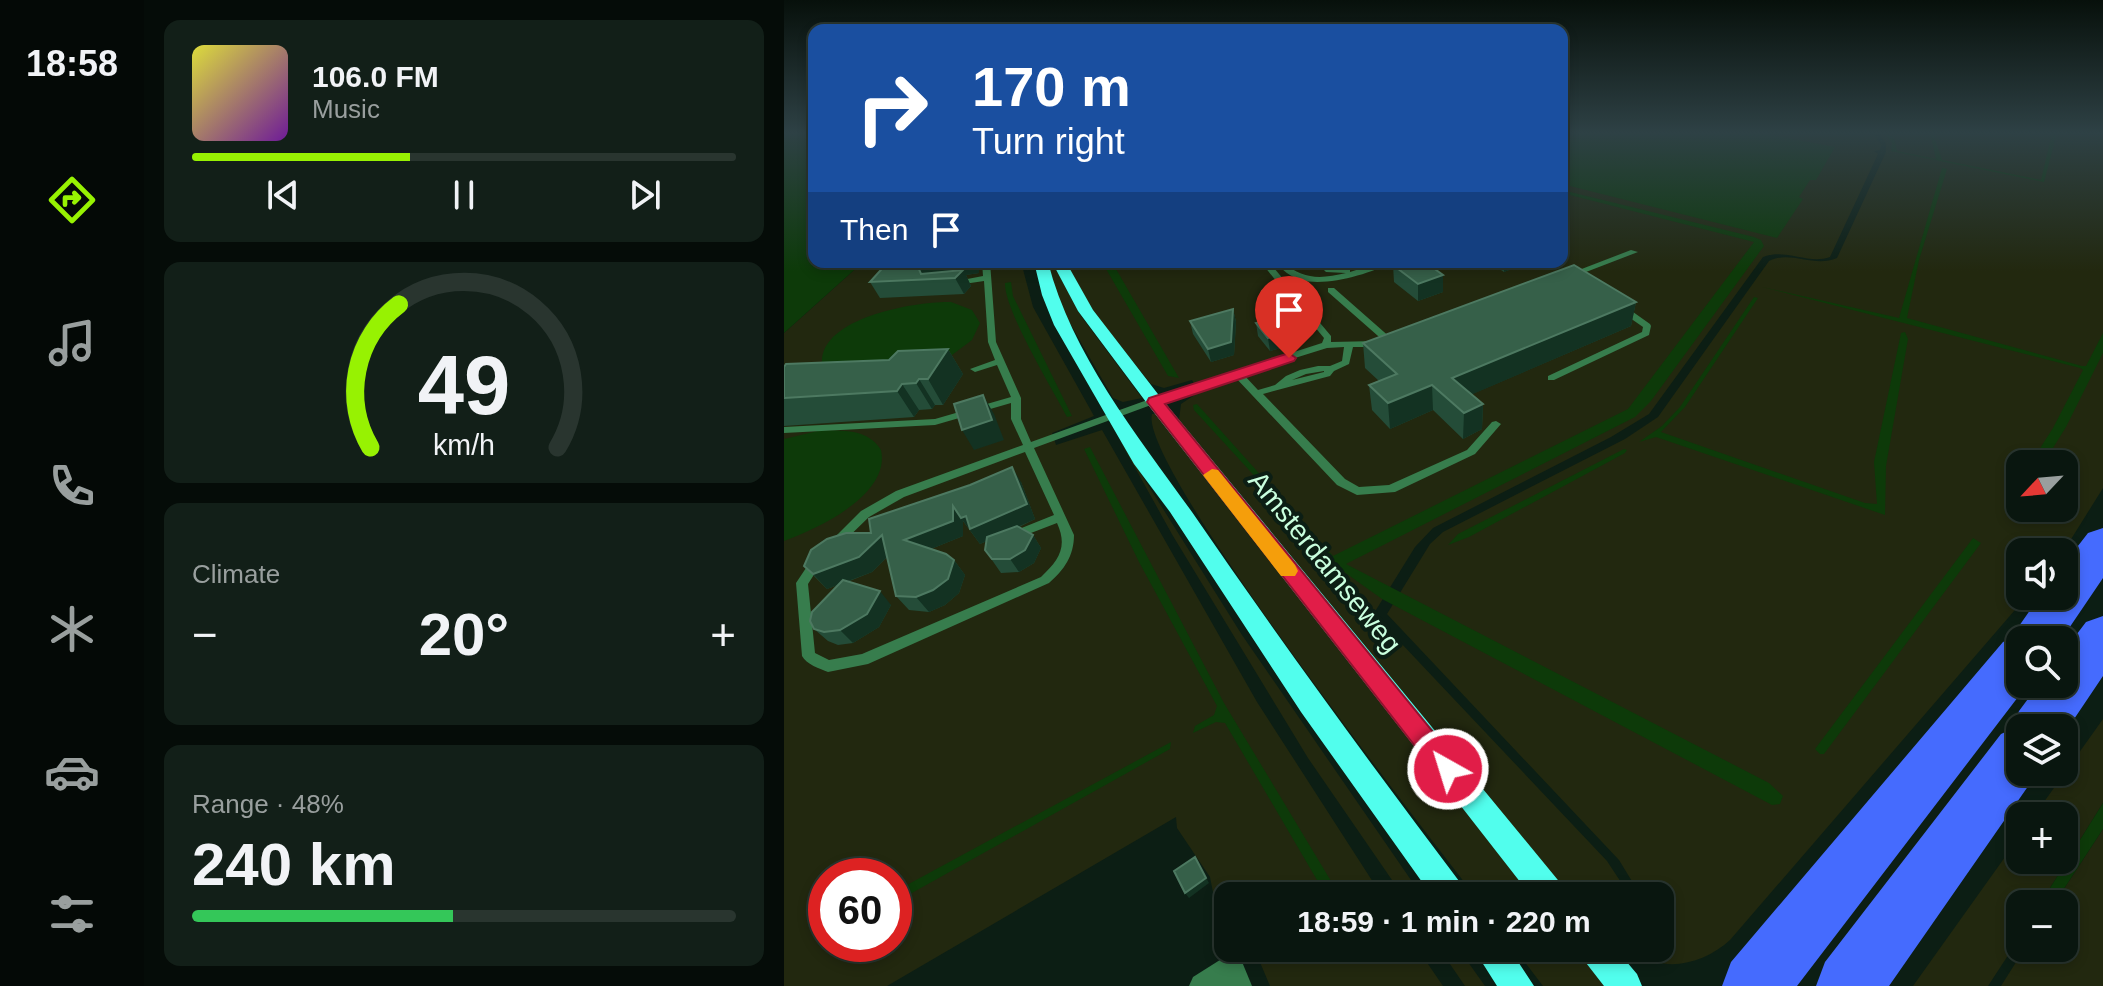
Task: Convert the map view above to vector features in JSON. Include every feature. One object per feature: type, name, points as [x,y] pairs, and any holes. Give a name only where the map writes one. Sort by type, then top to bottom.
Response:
[{"type":"highway","points":[[2044,626],[2103,544]]},
{"type":"highway","points":[[2048,714],[2103,636]]},
{"type":"highway","points":[[1755,986],[2006,674]]},
{"type":"highway","points":[[1849,986],[2006,771]]},
{"type":"main road","points":[[1042,268],[1049,295],[1062,325],[1141,459],[1310,704],[1441,882]]},
{"type":"main road","name":"Amsterdamseweg","points":[[1062,268],[1086,311],[1155,402],[1540,882]]},
{"type":"main road","points":[[1499,962],[1517,986]]},
{"type":"main road","points":[[1605,962],[1625,986]]},
{"type":"street","points":[[1202,986],[1231,966],[1239,986]]},
{"type":"lane","points":[[1553,281],[1572,278],[1634,252]]},
{"type":"lane","points":[[987,268],[992,342],[1016,398],[1016,419],[1029,448],[1061,517],[1069,548],[1064,559],[1045,580],[863,660],[828,666],[809,656],[802,583],[816,562],[865,514],[900,494],[1029,448],[1116,417],[1155,402],[1238,374],[1326,345],[1349,346],[1404,336]]},
{"type":"lane","points":[[1270,268],[1328,338],[1326,345]]},
{"type":"lane","points":[[1286,268],[1297,278],[1310,280],[1340,277],[1369,268]]},
{"type":"lane","points":[[947,285],[988,278]]},
{"type":"lane","points":[[1264,292],[1285,287]]},
{"type":"lane","points":[[1331,290],[1389,341]]},
{"type":"lane","points":[[1551,378],[1646,333],[1647,326],[1611,302]]},
{"type":"lane","points":[[1256,393],[1279,386],[1290,387],[1327,374],[1346,362],[1349,346]]},
{"type":"lane","points":[[975,369],[1000,361]]},
{"type":"lane","points":[[1238,374],[1341,482],[1357,491],[1391,489],[1471,452],[1496,424]]},
{"type":"lane","points":[[784,430],[935,422],[1016,398]]},
{"type":"lane","points":[[1003,540],[1061,517]]},
{"type":"shaded area","points":[[784,179],[808,179],[808,268],[856,268],[784,333]]},
{"type":"shaded area","points":[[1568,179],[1866,179],[1830,257],[1813,259],[1780,254],[1763,257],[1649,414],[1611,437],[1433,528],[1415,547],[1371,618],[1383,624],[1607,861],[1621,882],[1557,882],[1543,869],[1179,420],[1181,404],[1199,392],[1192,380],[1164,388],[1151,384],[1092,310],[1068,268],[1568,268]]},
{"type":"shaded area","points":[[1568,179],[1817,179],[1810,180],[1799,197],[1803,199],[1777,238],[1568,186]]},
{"type":"shaded area","points":[[1874,179],[2103,179],[2103,488],[2072,538],[2006,538],[2006,610],[2015,610],[1730,940],[1714,952],[1685,963],[1655,962],[1674,962],[1674,882],[1632,882],[1619,860],[1387,614],[1430,544],[1443,532],[1625,439],[1658,417],[1769,261],[1785,257],[1828,261],[1837,258]]},
{"type":"shaded area","points":[[1939,179],[1944,179],[1919,260],[1907,318],[2082,366],[2086,366],[2103,333],[2103,353],[2052,450],[2039,450],[2083,370],[2080,368],[1762,287],[1899,318]]},
{"type":"shaded area","points":[[1568,191],[1754,237],[1761,240],[1764,246],[1651,401],[1635,417],[1346,564],[1769,783],[1783,796],[1780,804],[1772,805],[1382,599],[1340,569],[1194,410],[1193,405],[1197,404],[1333,556],[1628,409],[1754,242],[1568,195]]},
{"type":"shaded area","points":[[856,268],[1023,268],[1033,307],[1094,416],[1052,433],[1056,445],[1102,430],[1257,702],[1373,882],[1214,882],[1214,897],[1210,877],[1177,828],[1176,817],[887,986],[784,986],[784,333]]},
{"type":"shaded area","points":[[1048,268],[1055,268],[1081,316],[1142,398],[1123,402],[1113,398],[1064,313]]},
{"type":"shaded area","points":[[1105,268],[1115,268],[1179,378],[1168,376]]},
{"type":"shaded area","points":[[1011,282],[1013,296],[1072,416],[1067,417],[1020,330],[1007,295],[1005,283]]},
{"type":"shaded area","points":[[1754,297],[1758,298],[1685,407],[1661,432],[1865,503],[1877,504],[1874,462],[1901,333],[1905,332],[1908,339],[1886,466],[1885,515],[1656,437],[1639,442],[1662,426],[1680,407]]},
{"type":"shaded area","points":[[951,302],[972,310],[980,323],[972,340],[948,358],[822,363],[826,347],[837,334],[853,323],[895,309]]},
{"type":"shaded area","points":[[1152,414],[1156,414],[1526,882],[1464,882],[1348,730],[1236,573],[1190,502],[1160,447]]},
{"type":"shaded area","points":[[818,431],[853,432],[869,438],[881,450],[881,466],[875,482],[849,508],[784,541],[784,439]]},
{"type":"shaded area","points":[[1118,437],[1242,635],[1412,882],[1393,882],[1308,758],[1173,536]]},
{"type":"shaded area","points":[[1090,447],[1224,703],[1332,882],[1318,882],[1225,723],[1216,722],[1193,733],[1195,726],[1214,715],[1217,706],[1139,562],[1084,449]]},
{"type":"shaded area","points":[[1627,450],[1625,453],[1469,537],[1448,545],[1458,534]]},
{"type":"shaded area","points":[[1973,538],[1981,543],[1824,754],[1820,754],[1815,749]]},
{"type":"shaded area","points":[[2103,719],[2103,803],[2078,843],[2078,802],[2044,802],[2055,786],[2078,786],[2078,754]]},
{"type":"shaded area","points":[[1171,742],[1170,749],[912,893],[912,882]]},
{"type":"shaded area","points":[[2103,803],[2103,829],[2078,867],[2078,843]]},
{"type":"shaded area","points":[[2103,829],[2103,986],[2001,986],[2016,962],[2078,962],[2078,890],[2063,890],[2074,874],[2078,874],[2078,867]]},
{"type":"shaded area","points":[[2006,856],[2006,874],[2059,874],[2049,890],[2006,890],[2006,958],[1988,986],[1913,986]]},
{"type":"shaded area","points":[[2059,874],[2074,874],[2063,890],[2049,890]]},
{"type":"shaded area","points":[[1260,962],[1427,962],[1443,986],[1270,986]]},
{"type":"shaded area","points":[[1449,962],[1468,962],[1485,986],[1465,986]]},
{"type":"shaded area","points":[[1525,962],[1590,962],[1610,986],[1543,986]]},
{"type":"building","points":[[1574,265],[1636,302],[1452,378],[1483,404],[1464,413],[1432,385],[1388,403],[1369,385],[1397,374],[1363,343]]},
{"type":"building","points":[[883,268],[918,268],[921,274],[963,270],[955,278],[870,282]]},
{"type":"building","points":[[1397,268],[1433,268],[1443,275],[1418,284]]},
{"type":"building","points":[[1233,309],[1231,342],[1208,349],[1190,321]]},
{"type":"building","points":[[1274,318],[1285,333],[1268,338],[1256,323]]},
{"type":"building","points":[[948,349],[928,379],[902,384],[897,391],[784,398],[786,364],[889,360],[898,351]]},
{"type":"building","points":[[983,395],[992,420],[962,430],[954,404]]},
{"type":"building","points":[[1012,467],[1027,504],[970,529],[966,516],[961,518],[953,506],[953,521],[904,540],[946,554],[954,560],[948,579],[933,590],[916,597],[896,596],[882,535],[859,557],[813,574],[804,566],[811,550],[827,539],[846,533],[871,533],[869,519],[970,485]]},
{"type":"building","points":[[1017,526],[1033,535],[1025,550],[1010,559],[992,559],[985,550],[987,537]]},
{"type":"building","points":[[843,580],[880,591],[867,614],[840,630],[824,632],[814,629],[810,621],[812,612]]},
{"type":"building","points":[[1195,857],[1206,878],[1185,893],[1174,871]]},
{"type":"slow traffic","points":[[1212,475],[1288,571]]},
{"type":"route","points":[[1289,358],[1155,402],[1448,769]]}]
